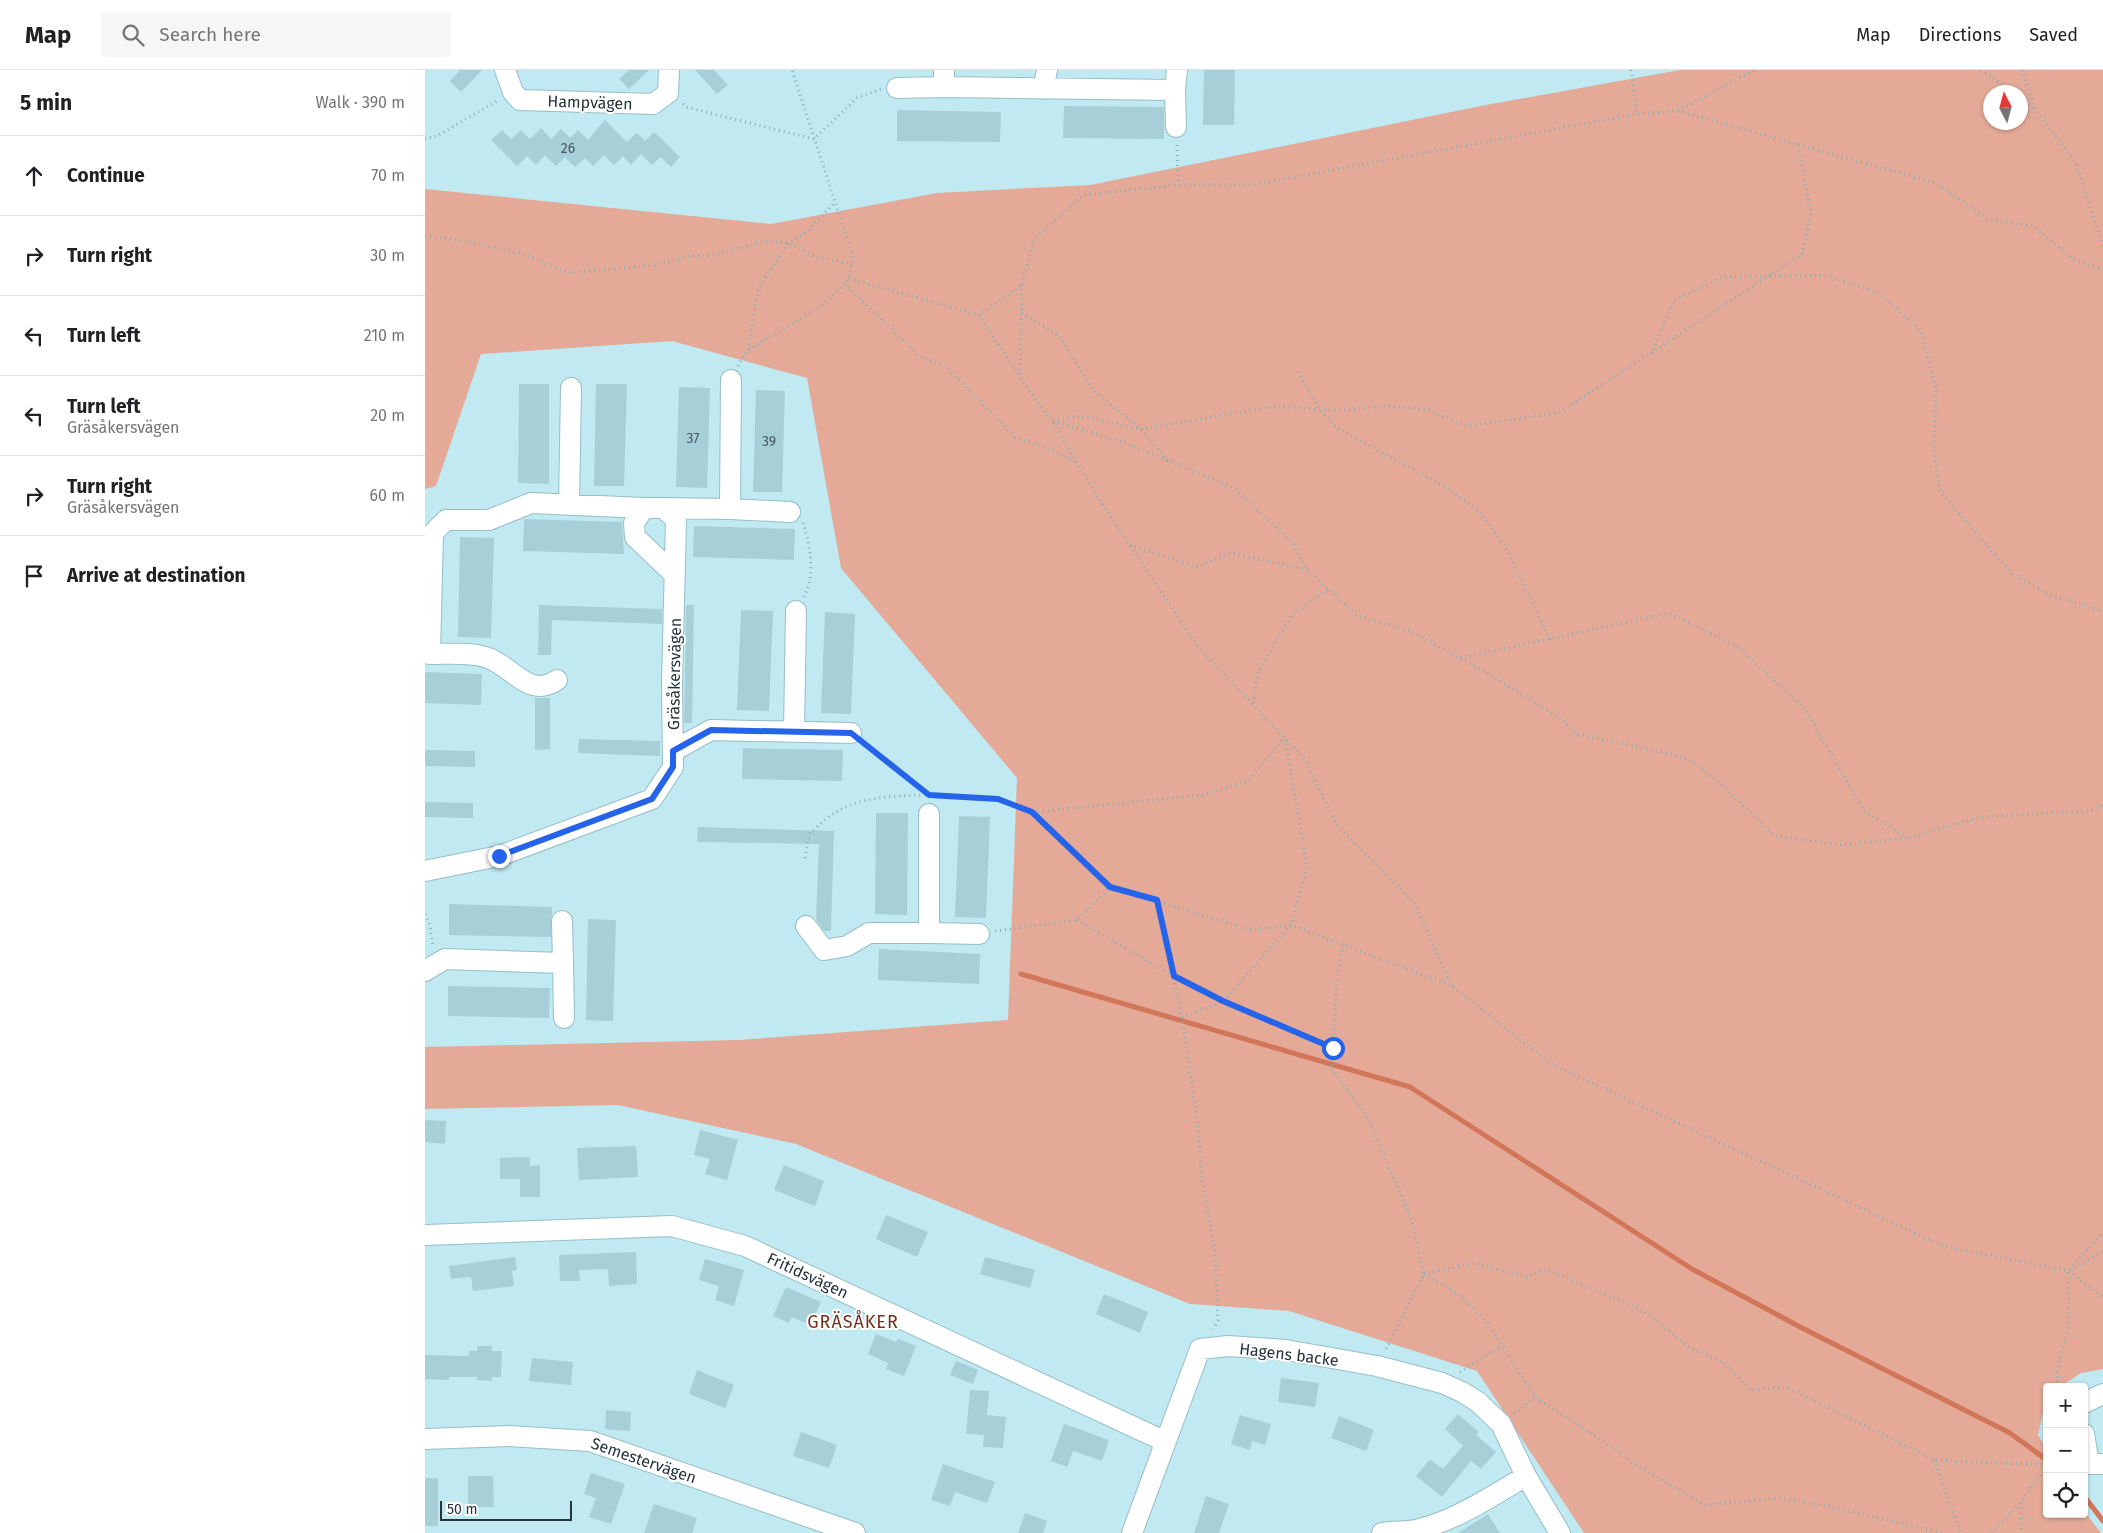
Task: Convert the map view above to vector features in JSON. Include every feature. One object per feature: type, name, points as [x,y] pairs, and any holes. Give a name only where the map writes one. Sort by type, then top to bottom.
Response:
[{"type":"street","points":[[505,70],[513,92]]},
{"type":"street","points":[[668,93],[669,70]]},
{"type":"street","points":[[1176,127],[1175,90],[1177,70]]},
{"type":"street","points":[[897,88],[944,79],[1045,80],[1175,90]]},
{"type":"street","name":"Hampvägen","points":[[513,92],[519,100],[653,104],[668,93]]},
{"type":"street","points":[[730,509],[731,380]]},
{"type":"street","points":[[569,505],[571,388]]},
{"type":"street","points":[[557,680],[548,686],[531,686],[499,662],[483,656],[428,654],[433,533],[446,520],[489,520],[531,503],[790,512]]},
{"type":"street","points":[[654,508],[634,523],[635,537],[675,575]]},
{"type":"street","name":"Gräsåkersvägen","points":[[425,871],[499,856],[652,799],[673,767],[672,684],[675,519],[654,508]]},
{"type":"street","points":[[794,732],[797,611]]},
{"type":"street","points":[[673,751],[711,730],[851,733]]},
{"type":"street","points":[[929,804],[929,933]]},
{"type":"street","points":[[563,921],[564,1018]]},
{"type":"street","points":[[806,926],[824,950],[847,946],[869,933],[979,934]]},
{"type":"street","points":[[425,971],[445,959],[563,964]]},
{"type":"street","name":"Fritidsvägen","points":[[425,1235],[672,1226],[745,1246],[1165,1441]]},
{"type":"street","name":"Hagens backe","points":[[1200,1349],[1228,1346],[1267,1348],[1377,1366],[1442,1383],[1462,1392],[1478,1402],[1501,1424],[1526,1476],[1560,1533]]},
{"type":"street","points":[[1132,1533],[1200,1349]]},
{"type":"street","points":[[2088,1402],[2103,1394]]},
{"type":"street","name":"Semestervägen","points":[[425,1439],[509,1436],[590,1441],[855,1533]]},
{"type":"street","points":[[2088,1458],[2089,1464],[2103,1464]]},
{"type":"street","points":[[1382,1533],[1392,1530],[1418,1530],[1453,1518],[1526,1476]]},
{"type":"path","points":[[747,351],[821,306],[849,280],[852,264],[853,257],[792,70]]},
{"type":"path","points":[[1631,70],[1637,114]]},
{"type":"path","points":[[1677,111],[1754,70]]},
{"type":"path","points":[[1981,70],[2003,85]]},
{"type":"path","points":[[2022,70],[2035,108],[2076,164],[2103,248]]},
{"type":"path","points":[[814,139],[857,98],[884,88],[897,88]]},
{"type":"path","points":[[425,139],[437,136],[513,92]]},
{"type":"path","points":[[668,93],[686,107],[814,139]]},
{"type":"path","points":[[2028,103],[2035,108]]},
{"type":"path","points":[[1020,378],[1022,284],[1035,238],[1083,195],[1178,185],[1251,185],[1637,114],[1677,111],[1936,183],[1989,220],[2033,226],[2076,261],[2103,269]]},
{"type":"path","points":[[1176,127],[1178,185]]},
{"type":"path","points":[[1052,421],[1081,416],[1141,429],[1277,406],[1337,411],[1384,406],[1429,410],[1465,426],[1559,413],[1802,254],[1811,214],[1798,144]]},
{"type":"path","points":[[731,380],[747,351],[762,282],[789,243],[808,231],[835,202]]},
{"type":"path","points":[[425,236],[467,241],[529,256],[568,273],[655,265],[688,256],[715,255],[764,241],[789,243],[816,256],[852,264]]},
{"type":"path","points":[[1651,354],[1674,300],[1723,277],[1823,275],[1879,293],[1921,331],[1936,389],[1935,451],[1940,492],[2012,574],[2050,595],[2103,611]]},
{"type":"path","points":[[849,280],[979,315],[1020,378],[1052,421],[1130,545],[1200,649],[1304,758],[1337,825],[1415,904],[1452,986]]},
{"type":"path","points":[[845,284],[917,354],[948,369],[1015,437],[1054,451],[1078,464]]},
{"type":"path","points":[[979,315],[1022,284]]},
{"type":"path","points":[[1021,313],[1060,337],[1094,391],[1141,429],[1169,462]]},
{"type":"path","points":[[1297,372],[1320,410],[1337,428],[1442,485],[1477,509],[1505,546],[1550,640]]},
{"type":"path","points":[[1052,421],[1126,443],[1234,488],[1293,543],[1307,570],[1358,616],[1410,631],[1460,658],[1560,718],[1576,734],[1675,755],[1696,764],[1726,789],[1775,836],[1841,845],[1908,838],[1981,817],[2091,811],[2103,805]]},
{"type":"path","points":[[790,512],[800,512],[811,555],[811,572],[806,594],[797,611]]},
{"type":"path","points":[[1130,545],[1196,567],[1232,553],[1307,570]]},
{"type":"path","points":[[1253,703],[1258,672],[1291,616],[1328,589]]},
{"type":"path","points":[[1460,658],[1669,613],[1738,647],[1805,709],[1864,811],[1908,838]]},
{"type":"path","points":[[851,733],[929,804]]},
{"type":"path","points":[[1032,812],[1203,795],[1248,781],[1284,738]]},
{"type":"path","points":[[1182,1018],[1223,1001],[1291,926],[1307,867],[1284,738]]},
{"type":"path","points":[[805,858],[809,834],[831,815],[856,804],[879,797],[929,804],[998,799],[1032,812],[1110,887],[1251,930],[1291,926],[1452,986],[1551,1064],[1943,1246],[2068,1271],[2103,1297]]},
{"type":"path","points":[[979,934],[1077,920],[1110,887]]},
{"type":"path","points":[[1157,900],[1182,1018],[1199,1126],[1202,1177],[1215,1254],[1218,1320],[1200,1349]]},
{"type":"path","points":[[425,914],[431,926],[433,947],[445,959]]},
{"type":"path","points":[[1077,920],[1174,976],[1223,1001],[1333,1048]]},
{"type":"path","points":[[1343,945],[1337,980],[1331,1068],[1367,1116],[1411,1218],[1424,1274],[1377,1366]]},
{"type":"path","points":[[2058,1383],[2057,1371],[2069,1324],[2068,1271],[2103,1233]]},
{"type":"path","points":[[2068,1271],[2103,1252]]},
{"type":"path","points":[[1424,1274],[1474,1263],[1527,1277],[1546,1269],[1644,1311],[1692,1348],[1723,1362],[1751,1390],[1787,1387],[1934,1460],[2043,1466]]},
{"type":"path","points":[[1424,1274],[1459,1295],[1487,1322],[1535,1397],[1597,1437],[1636,1466],[1705,1505],[1781,1498],[1831,1507],[1943,1533]]},
{"type":"path","points":[[1442,1383],[1502,1345]]},
{"type":"path","points":[[1501,1424],[1535,1397]]},
{"type":"path","points":[[1934,1460],[1961,1533]]},
{"type":"path","points":[[1992,1533],[2021,1502],[2043,1472]]},
{"type":"path","points":[[2021,1502],[2021,1533]]},
{"type":"shaded area","points":[[1680,70],[2103,70],[2103,1369],[2081,1373],[2066,1383],[2043,1383],[2043,1413],[2038,1435],[2043,1443],[2043,1518],[2088,1518],[2088,1516],[2101,1533],[1584,1533],[1477,1371],[1289,1311],[1190,1304],[796,1144],[618,1105],[425,1109],[425,1047],[739,1040],[1008,1020],[1017,778],[841,568],[807,378],[672,341],[481,354],[436,486],[425,489],[425,189],[771,224],[937,193],[1090,185],[1486,105]]},
{"type":"building","points":[[460,70],[482,70],[461,92],[450,81]]},
{"type":"building","points":[[629,70],[649,70],[629,89],[619,79]]},
{"type":"building","points":[[695,70],[714,70],[728,85],[717,94]]},
{"type":"building","points":[[1204,70],[1235,70],[1234,125],[1203,125]]},
{"type":"building","points":[[1064,106],[1164,107],[1164,139],[1063,138]]},
{"type":"building","points":[[897,110],[1001,112],[1000,142],[897,141]]},
{"type":"building","points":[[605,120],[627,142],[637,133],[645,141],[654,132],[680,157],[671,167],[661,157],[652,165],[641,154],[631,165],[623,156],[614,165],[604,155],[593,166],[585,158],[575,167],[565,157],[556,166],[545,155],[536,165],[527,156],[517,166],[491,140],[502,130],[511,139],[521,130],[530,139],[541,128],[551,139],[561,129],[570,138],[578,130],[588,140]]},
{"type":"building","points":[[519,384],[549,384],[549,484],[518,483]]},
{"type":"building","points":[[596,384],[627,384],[624,486],[594,486]]},
{"type":"building","points":[[679,387],[710,388],[707,488],[676,487]]},
{"type":"building","points":[[756,390],[785,391],[782,492],[753,492]]},
{"type":"building","points":[[524,519],[622,522],[624,554],[523,551]]},
{"type":"building","points":[[694,526],[795,529],[794,560],[693,557]]},
{"type":"building","points":[[460,537],[494,538],[491,638],[458,637]]},
{"type":"building","points":[[539,605],[662,609],[662,624],[552,620],[551,655],[538,655]]},
{"type":"building","points":[[686,605],[694,605],[692,723],[684,723]]},
{"type":"building","points":[[741,610],[773,611],[769,711],[737,710]]},
{"type":"building","points":[[825,612],[855,614],[851,714],[821,713]]},
{"type":"building","points":[[425,672],[482,674],[481,705],[425,703]]},
{"type":"building","points":[[535,698],[550,698],[550,749],[535,750]]},
{"type":"building","points":[[579,739],[660,741],[660,756],[578,753]]},
{"type":"building","points":[[743,748],[843,750],[842,781],[742,779]]},
{"type":"building","points":[[425,750],[475,751],[475,767],[425,766]]},
{"type":"building","points":[[425,802],[473,803],[473,818],[425,817]]},
{"type":"building","points":[[876,813],[908,813],[907,915],[875,914]]},
{"type":"building","points":[[959,816],[990,817],[986,918],[955,917]]},
{"type":"building","points":[[698,827],[834,831],[831,931],[824,931],[816,919],[819,844],[697,842]]},
{"type":"building","points":[[449,904],[552,907],[551,937],[449,935]]},
{"type":"building","points":[[588,919],[616,920],[613,1021],[586,1020]]},
{"type":"building","points":[[879,949],[980,954],[979,984],[878,980]]},
{"type":"building","points":[[448,986],[550,988],[549,1018],[448,1016]]},
{"type":"building","points":[[425,1120],[446,1121],[445,1144],[425,1142]]},
{"type":"building","points":[[700,1130],[738,1140],[727,1180],[705,1174],[710,1159],[694,1155]]},
{"type":"building","points":[[636,1146],[638,1177],[579,1180],[577,1148]]},
{"type":"building","points":[[530,1157],[530,1166],[540,1165],[540,1197],[520,1197],[520,1179],[500,1179],[500,1158]]},
{"type":"building","points":[[784,1165],[824,1181],[815,1206],[774,1190]]},
{"type":"building","points":[[886,1215],[928,1232],[917,1257],[876,1239]]},
{"type":"building","points":[[636,1252],[637,1284],[609,1286],[608,1269],[579,1270],[580,1281],[560,1281],[559,1255]]},
{"type":"building","points":[[515,1257],[517,1270],[512,1271],[514,1286],[473,1291],[471,1277],[451,1279],[449,1266]]},
{"type":"building","points":[[985,1257],[1035,1270],[1030,1288],[980,1274]]},
{"type":"building","points":[[705,1259],[744,1270],[734,1306],[715,1300],[719,1286],[699,1280]]},
{"type":"building","points":[[786,1287],[821,1302],[810,1325],[792,1317],[789,1323],[773,1316]]},
{"type":"building","points":[[1104,1294],[1148,1312],[1140,1333],[1096,1314]]},
{"type":"building","points":[[876,1334],[896,1342],[898,1339],[916,1346],[904,1376],[886,1369],[888,1363],[868,1354]]},
{"type":"building","points":[[477,1346],[492,1346],[492,1351],[502,1351],[501,1377],[492,1377],[492,1381],[477,1380],[477,1377],[449,1377],[449,1380],[425,1379],[425,1355],[469,1356],[469,1351],[477,1351]]},
{"type":"building","points":[[532,1358],[573,1362],[571,1385],[529,1381]]},
{"type":"building","points":[[956,1361],[978,1370],[973,1384],[950,1375]]},
{"type":"building","points":[[697,1370],[734,1385],[725,1408],[689,1394]]},
{"type":"building","points":[[1281,1378],[1319,1383],[1315,1407],[1278,1402]]},
{"type":"building","points":[[970,1390],[989,1391],[987,1415],[1006,1417],[1003,1448],[983,1447],[984,1435],[966,1434]]},
{"type":"building","points":[[606,1410],[631,1412],[630,1431],[605,1429]]},
{"type":"building","points":[[1458,1414],[1479,1432],[1476,1435],[1496,1452],[1481,1469],[1471,1461],[1442,1497],[1416,1476],[1430,1459],[1443,1469],[1463,1446],[1445,1429]]},
{"type":"building","points":[[1240,1415],[1271,1424],[1265,1445],[1252,1441],[1250,1450],[1231,1444]]},
{"type":"building","points":[[1339,1416],[1374,1430],[1366,1451],[1331,1438]]},
{"type":"building","points":[[1064,1424],[1109,1440],[1102,1461],[1073,1451],[1067,1467],[1051,1461]]},
{"type":"building","points":[[801,1432],[837,1445],[829,1468],[793,1456]]},
{"type":"building","points":[[943,1464],[995,1482],[987,1503],[955,1492],[950,1506],[931,1500]]},
{"type":"building","points":[[591,1473],[625,1484],[611,1524],[589,1517],[596,1498],[584,1494]]},
{"type":"building","points":[[468,1476],[493,1476],[494,1507],[468,1507]]},
{"type":"building","points":[[425,1478],[438,1478],[438,1526],[425,1526]]},
{"type":"building","points":[[1206,1496],[1229,1504],[1219,1533],[1194,1533]]},
{"type":"building","points":[[654,1504],[697,1518],[692,1533],[644,1533]]},
{"type":"building","points":[[1025,1513],[1047,1521],[1043,1533],[1018,1533]]},
{"type":"building","points":[[1488,1514],[1500,1533],[1458,1533]]},
{"type":"waterway","points":[[1021,974],[1410,1087],[1692,1269],[1802,1328],[2010,1433],[2043,1457]]},
{"type":"waterway","points":[[2088,1501],[2103,1521]]},
{"type":"district","name":"GRÄSÅKER","points":[[853,1322]]},
{"type":"route","points":[[499,856],[652,799],[673,767],[673,751],[711,730],[851,733],[929,795],[998,799],[1032,812],[1110,887],[1157,900],[1174,976],[1223,1001],[1333,1048]]}]
